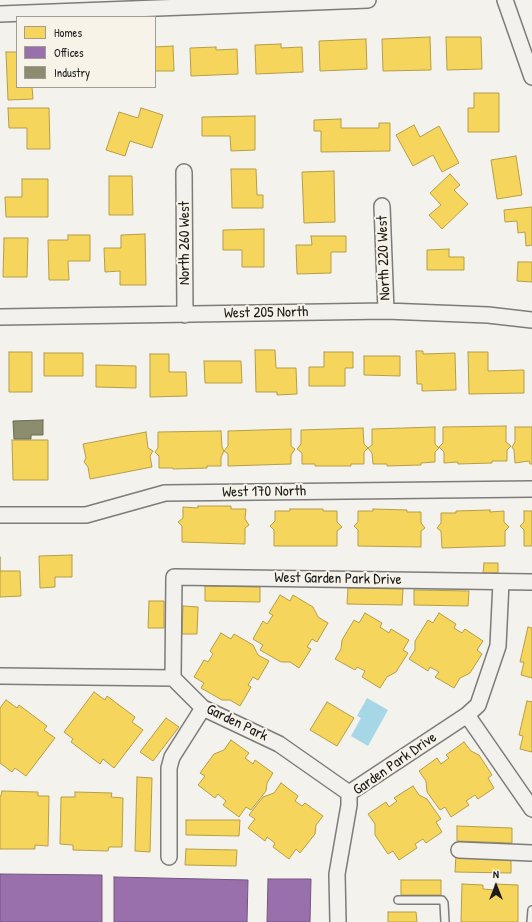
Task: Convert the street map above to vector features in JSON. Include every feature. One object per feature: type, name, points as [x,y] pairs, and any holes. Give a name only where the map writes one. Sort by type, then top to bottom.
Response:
[{"type":"street","points":[[0,14],[368,0]]},
{"type":"street","points":[[505,0],[532,76]]},
{"type":"street","name":"North 260 West","points":[[184,172],[185,315]]},
{"type":"street","name":"North 220 West","points":[[382,206],[386,311]]},
{"type":"street","name":"West 205 North","points":[[0,317],[386,311],[488,315],[532,320]]},
{"type":"street","name":"West 170 North","points":[[0,515],[86,515],[165,493],[532,489]]},
{"type":"street","name":"West Garden Park Drive","points":[[173,678],[174,577],[502,582]]},
{"type":"street","points":[[502,582],[532,582]]},
{"type":"street","name":"Garden Park Drive","points":[[338,922],[337,874],[349,805],[349,793],[467,715],[478,705],[498,646],[502,582]]},
{"type":"street","points":[[0,676],[173,678]]},
{"type":"street","name":"Garden Park","points":[[173,678],[203,708],[279,744],[349,793]]},
{"type":"street","points":[[169,857],[169,768],[172,757],[203,708]]},
{"type":"street","points":[[467,715],[532,809]]},
{"type":"street","points":[[459,850],[532,853]]},
{"type":"lane","points":[[398,900],[442,900],[444,903],[444,922]]},
{"type":"lane","points":[[531,922],[532,910]]},
{"type":"water","points":[[367,698],[388,710],[368,746],[351,736],[361,718],[357,716]]},
{"type":"building: Homes","points":[[430,37],[431,70],[383,71],[382,39]]},
{"type":"building: Homes","points":[[446,37],[481,37],[482,69],[447,70]]},
{"type":"building: Homes","points":[[366,39],[367,69],[320,71],[319,41]]},
{"type":"building: Homes","points":[[281,44],[281,48],[302,47],[303,72],[256,74],[255,45]]},
{"type":"building: Homes","points":[[173,46],[174,71],[156,71],[156,47]]},
{"type":"building: Homes","points":[[216,47],[216,50],[237,49],[238,74],[191,76],[190,48]]},
{"type":"building: Homes","points":[[6,52],[16,52],[16,88],[32,88],[33,99],[8,100]]},
{"type":"building: Homes","points":[[474,93],[499,93],[499,132],[468,132],[468,108],[474,108]]},
{"type":"building: Homes","points":[[8,108],[49,108],[50,149],[27,149],[27,128],[9,128]]},
{"type":"building: Homes","points":[[141,108],[163,115],[152,148],[130,141],[125,156],[106,150],[119,112],[138,118]]},
{"type":"building: Homes","points":[[255,116],[255,150],[231,151],[230,136],[202,136],[202,117]]},
{"type":"building: Homes","points":[[341,119],[341,128],[379,128],[379,123],[390,123],[390,151],[321,152],[321,131],[314,131],[314,120]]},
{"type":"building: Homes","points":[[414,125],[420,137],[439,126],[459,163],[442,172],[433,155],[413,166],[396,135]]},
{"type":"building: Homes","points":[[516,156],[522,195],[497,199],[491,160]]},
{"type":"building: Homes","points":[[231,169],[256,169],[257,195],[263,195],[263,208],[232,208]]},
{"type":"building: Homes","points":[[334,171],[335,222],[304,223],[302,172]]},
{"type":"building: Homes","points":[[450,174],[460,185],[454,190],[468,204],[442,229],[429,215],[441,205],[430,193]]},
{"type":"building: Homes","points":[[109,176],[132,176],[133,215],[109,215]]},
{"type":"building: Homes","points":[[22,179],[48,179],[48,217],[6,217],[5,197],[22,197]]},
{"type":"building: Homes","points":[[532,207],[532,245],[526,246],[525,232],[518,233],[517,221],[505,222],[504,210]]},
{"type":"building: Homes","points":[[264,229],[264,267],[242,267],[242,250],[223,250],[223,230]]},
{"type":"building: Homes","points":[[145,234],[146,285],[120,285],[120,271],[105,272],[104,248],[121,248],[121,235]]},
{"type":"building: Homes","points":[[68,235],[90,235],[90,261],[68,261],[69,280],[49,280],[48,240],[68,240]]},
{"type":"building: Homes","points":[[311,236],[346,236],[346,252],[331,252],[331,273],[297,274],[296,245],[312,245]]},
{"type":"building: Homes","points":[[4,238],[28,238],[27,277],[3,277]]},
{"type":"building: Homes","points":[[449,249],[449,257],[464,257],[464,270],[427,270],[427,250]]},
{"type":"building: Homes","points":[[518,262],[532,262],[532,282],[517,281]]},
{"type":"building: Homes","points":[[255,350],[275,350],[276,368],[296,368],[297,394],[277,395],[277,392],[256,392]]},
{"type":"building: Homes","points":[[416,351],[423,351],[423,354],[455,353],[456,390],[422,391],[422,384],[417,384]]},
{"type":"building: Homes","points":[[9,352],[32,352],[32,392],[9,392]]},
{"type":"building: Homes","points":[[324,352],[353,352],[353,368],[345,368],[345,386],[309,386],[309,367],[324,367]]},
{"type":"building: Homes","points":[[468,352],[488,352],[488,371],[524,370],[524,393],[469,394]]},
{"type":"building: Homes","points":[[44,353],[83,353],[83,376],[44,376]]},
{"type":"building: Homes","points":[[150,354],[169,354],[169,372],[186,372],[187,396],[150,397]]},
{"type":"building: Homes","points":[[364,356],[400,356],[400,376],[364,375]]},
{"type":"building: Homes","points":[[204,361],[241,361],[242,383],[205,383]]},
{"type":"building: Homes","points":[[96,365],[136,366],[136,388],[96,387]]},
{"type":"building: Homes","points":[[506,426],[506,442],[511,446],[507,450],[507,461],[492,461],[492,463],[444,463],[444,452],[439,447],[443,443],[443,427]]},
{"type":"building: Homes","points":[[435,427],[435,444],[439,448],[435,452],[435,462],[421,463],[421,465],[387,466],[387,464],[373,464],[372,453],[368,448],[372,445],[372,429]]},
{"type":"building: Homes","points":[[515,427],[532,427],[532,464],[530,464],[529,461],[515,463],[514,450],[512,447],[515,442]]},
{"type":"building: Homes","points":[[363,428],[364,444],[368,448],[364,452],[364,464],[351,464],[351,466],[315,466],[315,464],[302,464],[302,453],[297,449],[301,444],[301,430]]},
{"type":"building: Homes","points":[[291,429],[291,446],[295,449],[291,455],[291,464],[228,466],[228,454],[224,451],[228,446],[228,431]]},
{"type":"building: Homes","points":[[221,431],[222,447],[224,451],[221,457],[221,466],[207,466],[207,468],[159,468],[159,456],[155,452],[158,448],[158,432]]},
{"type":"building: Homes","points":[[146,432],[148,448],[153,451],[150,456],[152,467],[90,479],[88,467],[84,462],[86,458],[83,444]]},
{"type":"building: Homes","points":[[12,440],[48,440],[48,480],[13,480]]},
{"type":"building: Homes","points":[[198,506],[231,506],[231,509],[246,509],[245,519],[249,525],[245,528],[245,544],[182,542],[182,526],[178,522],[183,518],[183,507],[198,508]]},
{"type":"building: Homes","points":[[290,509],[323,509],[323,511],[337,511],[337,522],[342,527],[337,531],[337,546],[274,546],[274,530],[270,526],[275,521],[275,511],[290,511]]},
{"type":"building: Homes","points":[[373,509],[421,512],[421,523],[425,528],[421,531],[421,547],[358,546],[358,530],[354,526],[358,522],[358,511],[373,511]]},
{"type":"building: Homes","points":[[490,510],[490,512],[504,511],[504,522],[509,527],[505,531],[505,546],[442,548],[441,531],[437,528],[441,523],[441,513]]},
{"type":"building: Homes","points":[[524,511],[532,511],[532,546],[524,546],[524,530],[520,526],[524,522]]},
{"type":"building: Homes","points":[[72,555],[72,577],[55,577],[55,587],[40,588],[39,556]]},
{"type":"building: Homes","points":[[484,563],[498,563],[498,573],[483,573]]},
{"type":"building: Homes","points":[[0,571],[20,571],[21,596],[0,597]]},
{"type":"building: Homes","points":[[205,586],[260,587],[260,602],[205,601]]},
{"type":"building: Homes","points":[[348,588],[403,589],[402,605],[347,604]]},
{"type":"building: Homes","points":[[414,590],[469,591],[468,606],[414,605]]},
{"type":"building: Homes","points":[[280,595],[290,601],[293,595],[313,607],[318,617],[328,623],[317,642],[312,639],[307,647],[311,649],[299,668],[290,662],[281,662],[260,650],[263,645],[253,639],[263,621],[267,624],[273,615],[269,613]]},
{"type":"building: Homes","points":[[149,601],[164,601],[164,628],[148,628]]},
{"type":"building: Homes","points":[[183,606],[198,607],[197,634],[182,634]]},
{"type":"building: Homes","points":[[365,613],[382,623],[380,627],[389,633],[391,629],[409,640],[403,650],[408,653],[396,672],[387,677],[380,688],[362,677],[365,671],[357,667],[355,670],[335,659],[341,649],[342,640],[354,620],[359,623]]},
{"type":"building: Homes","points":[[439,613],[456,624],[454,628],[462,633],[465,629],[483,641],[477,650],[482,654],[470,673],[460,678],[454,688],[435,677],[439,672],[430,667],[428,671],[409,659],[415,650],[415,641],[428,620],[433,623]]},
{"type":"building: Homes","points":[[528,627],[532,628],[532,678],[521,675],[524,662],[520,662]]},
{"type":"building: Homes","points":[[221,633],[231,639],[234,634],[253,645],[258,655],[269,661],[258,680],[253,677],[248,685],[251,687],[240,706],[230,700],[222,700],[201,688],[204,683],[194,677],[204,660],[208,662],[213,654],[210,651]]},
{"type":"building: Homes","points":[[94,692],[105,700],[107,696],[135,717],[132,722],[143,730],[114,768],[103,759],[100,764],[71,742],[73,739],[64,732]]},
{"type":"building: Homes","points":[[6,700],[17,708],[19,705],[47,726],[44,730],[55,738],[26,776],[15,768],[12,772],[0,763],[0,708]]},
{"type":"building: Homes","points":[[527,701],[532,702],[532,752],[520,749],[523,736],[519,735]]},
{"type":"building: Homes","points":[[327,702],[354,718],[337,746],[310,730]]},
{"type":"building: Homes","points":[[166,718],[179,727],[153,761],[140,752]]},
{"type":"building: Homes","points":[[231,740],[249,753],[245,758],[253,764],[255,760],[273,773],[267,783],[266,791],[251,810],[246,807],[239,817],[223,805],[226,801],[218,794],[215,798],[198,785],[205,776],[200,773],[214,754],[224,750]]},
{"type":"building: Homes","points":[[464,742],[471,751],[479,755],[492,775],[488,778],[494,788],[478,799],[475,795],[466,801],[469,805],[451,817],[445,807],[440,810],[427,792],[426,781],[419,771],[437,758],[441,764],[449,758],[446,755]]},
{"type":"building: Homes","points":[[137,777],[152,778],[150,852],[135,851]]},
{"type":"building: Homes","points":[[281,783],[298,796],[295,801],[302,806],[305,803],[323,816],[316,825],[315,834],[300,853],[296,849],[289,859],[273,847],[275,843],[267,837],[265,841],[248,828],[255,819],[249,815],[263,797],[274,793]]},
{"type":"building: Homes","points":[[413,786],[419,795],[427,799],[441,819],[436,822],[442,832],[426,843],[423,839],[415,844],[417,848],[399,860],[393,851],[388,854],[375,835],[375,824],[368,814],[386,802],[389,807],[397,801],[394,798]]},
{"type":"building: Homes","points":[[2,791],[38,792],[38,796],[49,796],[48,846],[35,845],[35,849],[0,849],[0,796]]},
{"type":"building: Homes","points":[[75,792],[112,793],[111,797],[123,798],[122,847],[109,847],[108,851],[73,850],[73,845],[60,844],[61,797],[75,797]]},
{"type":"building: Homes","points":[[186,820],[240,820],[239,836],[186,835]]},
{"type":"building: Homes","points":[[457,826],[512,828],[512,843],[457,841]]},
{"type":"building: Homes","points":[[186,849],[237,850],[236,866],[185,865]]},
{"type":"building: Homes","points":[[456,855],[511,856],[511,873],[455,872]]},
{"type":"building: Homes","points":[[401,880],[441,880],[441,895],[401,895]]},
{"type":"building: Homes","points":[[462,884],[483,885],[483,889],[495,890],[495,884],[518,885],[518,922],[461,922]]},
{"type":"building: Homes","points":[[388,912],[416,912],[417,922],[388,922]]},
{"type":"building: Offices","points":[[0,874],[102,875],[102,922],[0,922]]},
{"type":"building: Offices","points":[[114,877],[248,880],[247,922],[114,922]]},
{"type":"building: Offices","points":[[268,879],[311,879],[310,922],[267,922]]},
{"type":"building: Industry","points":[[43,420],[43,435],[31,435],[31,439],[14,439],[13,421]]}]
